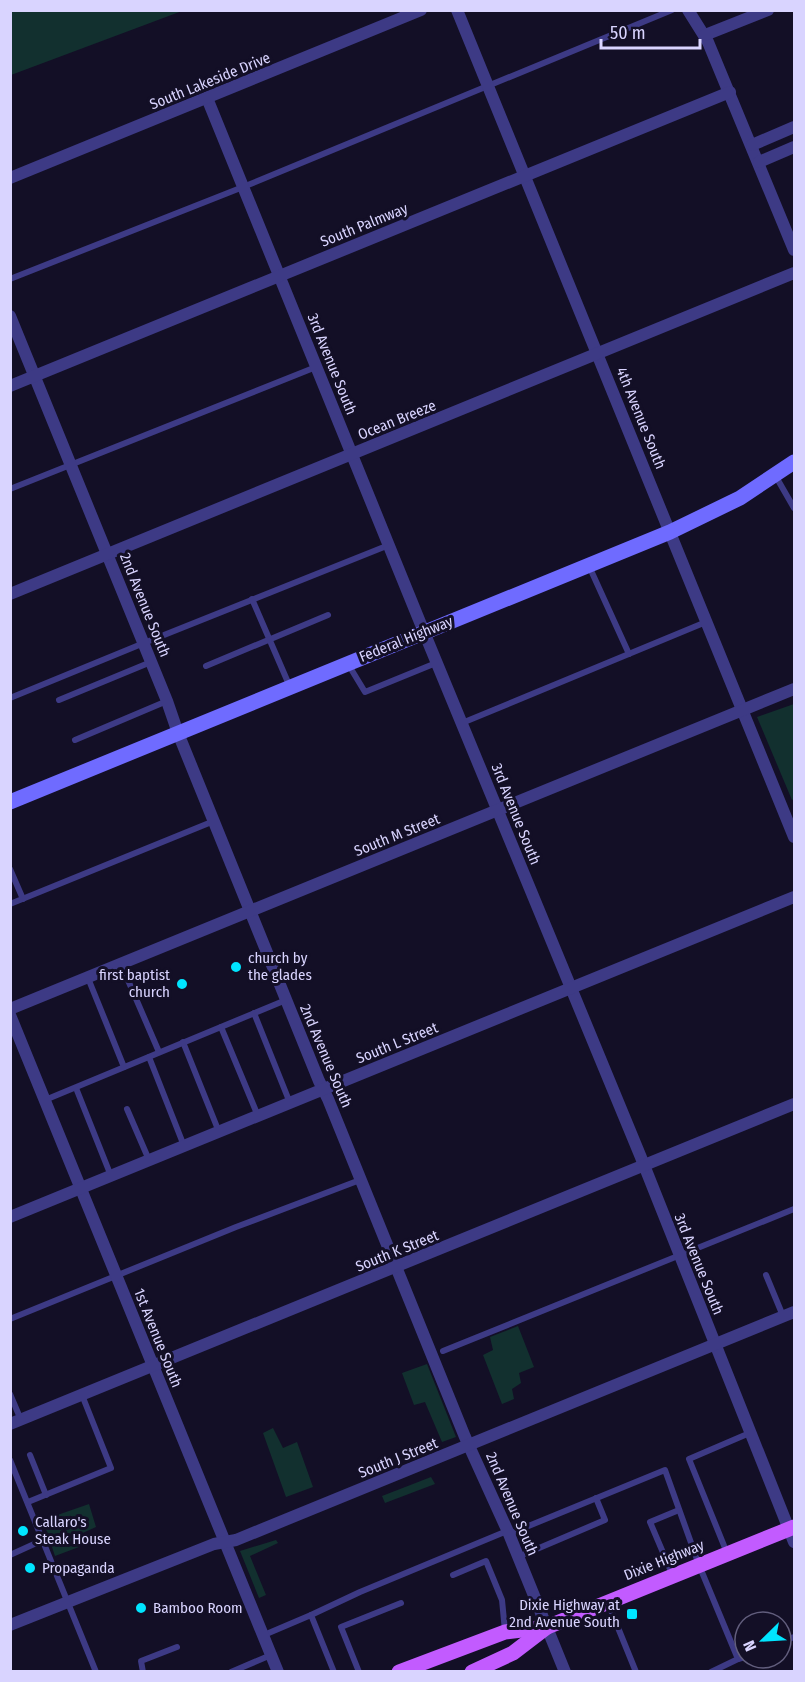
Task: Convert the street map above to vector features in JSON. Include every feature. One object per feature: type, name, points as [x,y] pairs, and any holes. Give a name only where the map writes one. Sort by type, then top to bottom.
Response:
[{"type":"main road","name":"Federal Highway","points":[[10,802],[670,532],[740,498],[795,462]]},
{"type":"main road","name":"Dixie Highway","points":[[399,1671],[505,1632],[547,1627],[727,1554],[793,1533]]},
{"type":"main road","name":"Dixie Highway","points":[[472,1671],[513,1653],[547,1627]]},
{"type":"street","name":"South Lakeside Drive","points":[[10,178],[421,10]]},
{"type":"street","name":"4th Avenue South","points":[[457,10],[795,837]]},
{"type":"street","points":[[688,10],[705,35],[795,249]]},
{"type":"street","points":[[705,35],[768,10]]},
{"type":"street","name":"South Palmway","points":[[10,386],[730,92]]},
{"type":"street","name":"3rd Avenue South","points":[[207,98],[680,1256],[714,1345],[793,1533]]},
{"type":"street","points":[[752,145],[795,128]]},
{"type":"street","points":[[759,162],[795,147]]},
{"type":"street","name":"Ocean Breeze","points":[[10,594],[795,273]]},
{"type":"street","name":"2nd Avenue South","points":[[10,316],[144,642],[213,821],[319,1081],[465,1437],[508,1533],[565,1671]]},
{"type":"street","name":"South M Street","points":[[10,1009],[795,689]]},
{"type":"street","name":"South L Street","points":[[10,1217],[795,897]]},
{"type":"street","name":"1st Avenue South","points":[[10,1015],[278,1671]]},
{"type":"street","name":"South K Street","points":[[16,1422],[795,1104]]},
{"type":"street","name":"South J Street","points":[[10,1625],[214,1544],[226,1543],[789,1314]]},
{"type":"lane","points":[[10,279],[243,187],[672,10]]},
{"type":"lane","points":[[10,489],[317,366]]},
{"type":"lane","points":[[775,475],[785,495],[795,508]]},
{"type":"lane","points":[[10,698],[389,545]]},
{"type":"lane","points":[[589,565],[629,654]]},
{"type":"lane","points":[[252,599],[290,687]]},
{"type":"lane","points":[[206,666],[328,615]]},
{"type":"lane","points":[[462,723],[707,622]]},
{"type":"lane","points":[[59,700],[151,661]]},
{"type":"lane","points":[[348,664],[365,692],[437,663]]},
{"type":"lane","points":[[75,740],[167,700]]},
{"type":"lane","points":[[10,904],[213,821]]},
{"type":"lane","points":[[10,869],[23,899]]},
{"type":"lane","points":[[122,964],[159,1053]]},
{"type":"lane","points":[[88,978],[124,1067]]},
{"type":"lane","points":[[45,1100],[286,1000]]},
{"type":"lane","points":[[254,1013],[290,1103]]},
{"type":"lane","points":[[221,1027],[258,1116]]},
{"type":"lane","points":[[183,1042],[219,1132]]},
{"type":"lane","points":[[149,1057],[184,1146]]},
{"type":"lane","points":[[76,1088],[111,1176]]},
{"type":"lane","points":[[127,1109],[149,1160]]},
{"type":"lane","points":[[10,1319],[360,1180]]},
{"type":"lane","points":[[443,1351],[795,1209]]},
{"type":"lane","points":[[766,1275],[789,1314]]},
{"type":"lane","points":[[10,1394],[16,1422]]},
{"type":"lane","points":[[28,1502],[111,1468],[82,1395]]},
{"type":"lane","points":[[727,1554],[689,1459],[752,1432]]},
{"type":"lane","points":[[30,1455],[46,1495]]},
{"type":"lane","points":[[10,1460],[96,1671]]},
{"type":"lane","points":[[264,1635],[360,1592],[665,1470],[699,1565],[733,1639]]},
{"type":"lane","points":[[518,1557],[605,1520],[596,1498]]},
{"type":"lane","points":[[673,1576],[650,1522],[679,1510]]},
{"type":"lane","points":[[10,1555],[43,1540]]},
{"type":"lane","points":[[453,1575],[486,1561],[502,1600],[505,1632]]},
{"type":"lane","points":[[359,1671],[341,1627],[401,1603]]},
{"type":"lane","points":[[608,1603],[636,1671]]},
{"type":"lane","points":[[311,1615],[334,1671]]},
{"type":"lane","points":[[143,1671],[141,1661],[177,1647]]},
{"type":"lane","points":[[231,1671],[272,1655]]},
{"type":"lane","points":[[711,1671],[733,1662]]},
{"type":"green space","points":[[11,10],[182,10],[182,11],[11,75]]},
{"type":"green space","points":[[794,704],[794,799],[792,800],[757,717]]},
{"type":"green space","points":[[518,1326],[534,1367],[519,1373],[521,1383],[512,1389],[514,1399],[502,1404],[483,1355],[493,1350],[490,1337]]},
{"type":"green space","points":[[427,1364],[456,1437],[442,1442],[425,1402],[414,1405],[402,1373]]},
{"type":"green space","points":[[273,1428],[283,1448],[297,1442],[313,1487],[286,1497],[263,1433]]},
{"type":"green space","points":[[431,1477],[435,1484],[385,1503],[382,1496]]},
{"type":"green space","points":[[89,1504],[96,1527],[76,1536],[79,1547],[55,1556],[43,1520]]},
{"type":"green space","points":[[276,1540],[278,1543],[250,1556],[266,1595],[259,1598],[240,1551]]},
{"type":"place","name":"church by the glades","points":[[236,967]]},
{"type":"place","name":"first baptist church","points":[[182,984]]},
{"type":"place","name":"Callaro's Steak House","points":[[23,1531]]},
{"type":"place","name":"Propaganda","points":[[30,1568]]},
{"type":"place","name":"Bamboo Room","points":[[141,1608]]},
{"type":"place","name":"Dixie Highway at 2nd Avenue South","points":[[632,1614]]}]
